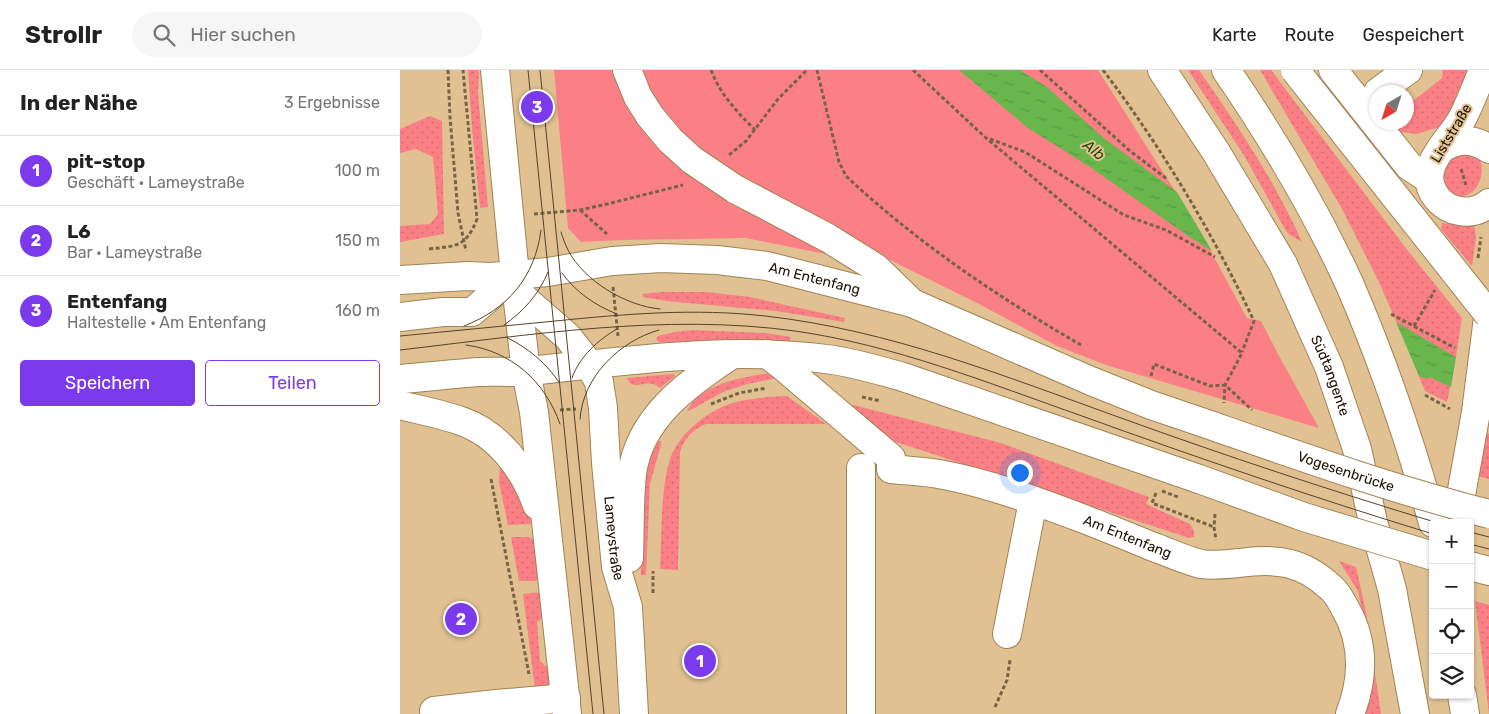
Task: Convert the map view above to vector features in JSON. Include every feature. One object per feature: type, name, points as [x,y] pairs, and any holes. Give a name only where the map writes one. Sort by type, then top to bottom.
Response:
[{"type":"main road","points":[[435,714],[434,711],[496,709],[533,700],[567,706],[534,412],[507,282],[495,70]]},
{"type":"main road","points":[[627,70],[638,97],[650,116],[670,140],[692,160],[735,190],[828,238],[876,268],[912,303]]},
{"type":"main road","name":"Südtangente","points":[[1162,70],[1216,152],[1283,264],[1328,367],[1356,449],[1373,522],[1392,589],[1415,714]]},
{"type":"main road","points":[[1226,70],[1253,109],[1304,196],[1348,283],[1387,378],[1414,454],[1432,519]]},
{"type":"main road","points":[[1295,70],[1489,315]]},
{"type":"main road","points":[[1333,70],[1369,95]]},
{"type":"main road","points":[[1388,85],[1408,70]]},
{"type":"main road","name":"Liststraße","points":[[1483,70],[1463,118],[1434,158],[1430,167],[1429,179],[1436,196],[1443,204],[1453,210],[1471,211],[1480,209],[1489,203]]},
{"type":"main road","points":[[1390,130],[1409,166],[1429,179]]},
{"type":"main road","points":[[1441,149],[1457,141],[1467,140],[1479,142],[1489,149]]},
{"type":"main road","name":"Am Entenfang","points":[[400,280],[468,276],[507,282],[612,261],[661,258],[717,260],[768,266],[912,303],[1151,405],[1214,415]]},
{"type":"main road","points":[[400,317],[443,312],[472,312],[507,282]]},
{"type":"main road","name":"Lameystraße","points":[[507,282],[572,341],[590,364],[598,382],[603,408],[616,567],[628,607],[634,714]]},
{"type":"main road","points":[[1457,519],[1476,412],[1489,310]]},
{"type":"main road","points":[[628,607],[632,474],[643,438],[652,423],[675,396],[702,374],[732,354]]},
{"type":"main road","points":[[400,379],[480,372],[526,372],[590,364],[732,354],[767,354],[828,359],[903,377],[1304,517],[1429,555]]},
{"type":"main road","name":"Am Entenfang","points":[[767,354],[891,458],[891,469],[941,474],[973,481],[1079,517],[1185,559],[1204,564],[1222,565],[1257,560],[1288,562],[1304,567],[1332,588],[1351,618],[1357,635],[1361,656],[1361,680],[1350,714]]},
{"type":"main road","points":[[400,405],[462,421],[493,439],[508,453],[521,471],[532,491],[548,537]]},
{"type":"main road","name":"Vogesenbrücke","points":[[1214,415],[1344,472],[1489,514]]},
{"type":"main road","points":[[861,468],[861,714]]},
{"type":"main road","points":[[1007,634],[1033,501]]},
{"type":"main road","points":[[1474,567],[1489,571]]},
{"type":"main road","points":[[1463,699],[1465,714]]},
{"type":"path","points":[[448,70],[458,213],[465,241]]},
{"type":"path","points":[[428,249],[456,246],[465,241],[476,219],[463,70]]},
{"type":"path","points":[[711,70],[715,81],[733,108],[755,130],[778,99],[807,70]]},
{"type":"path","points":[[816,70],[838,162],[846,176],[934,249],[1024,312],[1085,347]]},
{"type":"path","points":[[913,70],[986,138],[1242,353]]},
{"type":"path","points":[[1040,70],[1130,152],[1167,179]]},
{"type":"path","points":[[1103,70],[1129,104],[1187,194],[1238,286],[1254,320],[1242,353],[1214,415]]},
{"type":"path","points":[[986,138],[1025,152],[1124,215],[1166,230],[1214,257]]},
{"type":"path","points":[[620,362],[609,238],[604,231],[580,210],[681,186]]},
{"type":"path","points":[[1414,326],[1436,288]]},
{"type":"path","points":[[1389,313],[1455,348]]},
{"type":"path","points":[[1154,364],[1210,386],[1226,385]]},
{"type":"path","points":[[706,407],[739,393],[772,388]]},
{"type":"path","points":[[1425,395],[1455,412]]},
{"type":"path","points":[[491,475],[533,700]]},
{"type":"path","points":[[1157,489],[1152,504],[1214,527]]},
{"type":"path","points":[[653,568],[653,595]]},
{"type":"path","points":[[995,707],[1007,680],[1010,661]]},
{"type":"shaded area","points":[[468,70],[479,70],[478,92],[488,207],[480,208],[472,128]]},
{"type":"shaded area","points":[[554,70],[1098,70],[1196,224],[1247,318],[1261,321],[1319,428],[1106,365],[1057,346],[979,304],[886,258],[740,176],[725,201],[824,249],[825,254],[746,238],[581,242],[568,228]]},
{"type":"shaded area","points":[[1188,70],[1199,70],[1227,111],[1268,176],[1302,242],[1286,231],[1245,157]]},
{"type":"shaded area","points":[[1260,70],[1271,70],[1405,247],[1462,318],[1447,402],[1425,391],[1378,280],[1342,209]]},
{"type":"shaded area","points":[[1443,70],[1471,70],[1466,91],[1440,127],[1416,134],[1397,130],[1414,130],[1414,100],[1442,78]]},
{"type":"shaded area","points":[[430,116],[442,121],[444,234],[400,242],[400,226],[430,224],[438,214],[433,157],[416,149],[400,153],[400,129]]},
{"type":"shaded area","points":[[1465,150],[1479,158],[1482,174],[1475,189],[1469,194],[1462,196],[1453,194],[1443,188],[1443,160]]},
{"type":"shaded area","points":[[1442,223],[1461,225],[1474,223],[1476,237],[1472,266],[1441,229]]},
{"type":"shaded area","points":[[706,292],[750,297],[845,318],[844,322],[776,311],[666,301],[643,297],[642,294]]},
{"type":"shaded area","points":[[693,330],[766,333],[791,337],[790,342],[753,340],[659,342],[656,340],[658,336]]},
{"type":"shaded area","points":[[780,372],[783,377],[747,384],[723,392],[687,412],[693,402],[714,387],[741,378]]},
{"type":"shaded area","points":[[675,375],[674,377],[660,388],[655,384],[649,383],[635,385],[629,382],[627,378]]},
{"type":"shaded area","points":[[787,396],[826,424],[706,424],[693,432],[684,443],[680,452],[678,570],[660,569],[664,485],[670,459],[681,440],[700,420],[734,402]]},
{"type":"shaded area","points":[[842,402],[1001,443],[1149,497],[1146,504],[1190,524],[1194,531],[1194,537],[1189,538],[893,441],[865,426]]},
{"type":"shaded area","points":[[1484,431],[1489,434],[1489,479],[1477,476]]},
{"type":"shaded area","points":[[657,441],[661,441],[661,445],[650,484],[646,575],[641,575],[644,486],[651,452]]},
{"type":"shaded area","points":[[500,457],[529,508],[531,524],[508,525],[499,482]]},
{"type":"shaded area","points":[[511,537],[528,537],[533,539],[539,577],[536,581],[519,581]]},
{"type":"shaded area","points":[[1339,561],[1356,567],[1366,612],[1381,714],[1365,714],[1369,696],[1371,654],[1358,591]]},
{"type":"shaded area","points":[[542,592],[545,616],[537,622],[540,661],[549,669],[551,686],[535,689],[523,594]]},
{"type":"shaded area","points":[[1475,601],[1489,605],[1489,714]]},
{"type":"water","name":"Alb","points":[[959,70],[1020,70],[1047,87],[1105,139],[1177,192],[1212,251],[1090,167],[1028,128]]},
{"type":"water","points":[[1396,322],[1456,357],[1451,387],[1429,377],[1427,379],[1419,376]]},
{"type":"tram line","points":[[528,70],[593,714]]},
{"type":"tram line","points":[[540,70],[604,714]]},
{"type":"tram line","points":[[464,326],[494,310],[517,289],[526,277],[533,262],[541,230]]},
{"type":"tram line","points":[[561,232],[568,250],[575,261],[595,282],[634,303],[660,309]]},
{"type":"tram line","points":[[504,325],[530,302],[548,272]]},
{"type":"tram line","points":[[562,273],[586,297],[617,314]]},
{"type":"tram line","points":[[400,336],[581,318],[686,312],[765,316],[811,323],[857,332],[946,356],[1239,459],[1429,520]]},
{"type":"tram line","points":[[400,350],[597,328],[647,325],[746,326],[832,337],[905,355],[940,366],[1169,447],[1429,533]]},
{"type":"tram line","points":[[572,378],[579,363],[590,349],[617,329]]},
{"type":"tram line","points":[[580,419],[588,388],[606,363],[631,342],[659,330]]},
{"type":"tram line","points":[[506,337],[536,356],[559,382]]},
{"type":"tram line","points":[[466,345],[498,354],[512,361],[524,371],[545,394],[560,424]]},
{"type":"tram line","points":[[1474,533],[1489,537]]},
{"type":"tram line","points":[[1474,545],[1489,549]]},
{"type":"place","name":"Entenfang","points":[[537,107]]},
{"type":"place","name":"L6","points":[[461,619]]},
{"type":"place","name":"pit-stop","points":[[700,661]]}]
